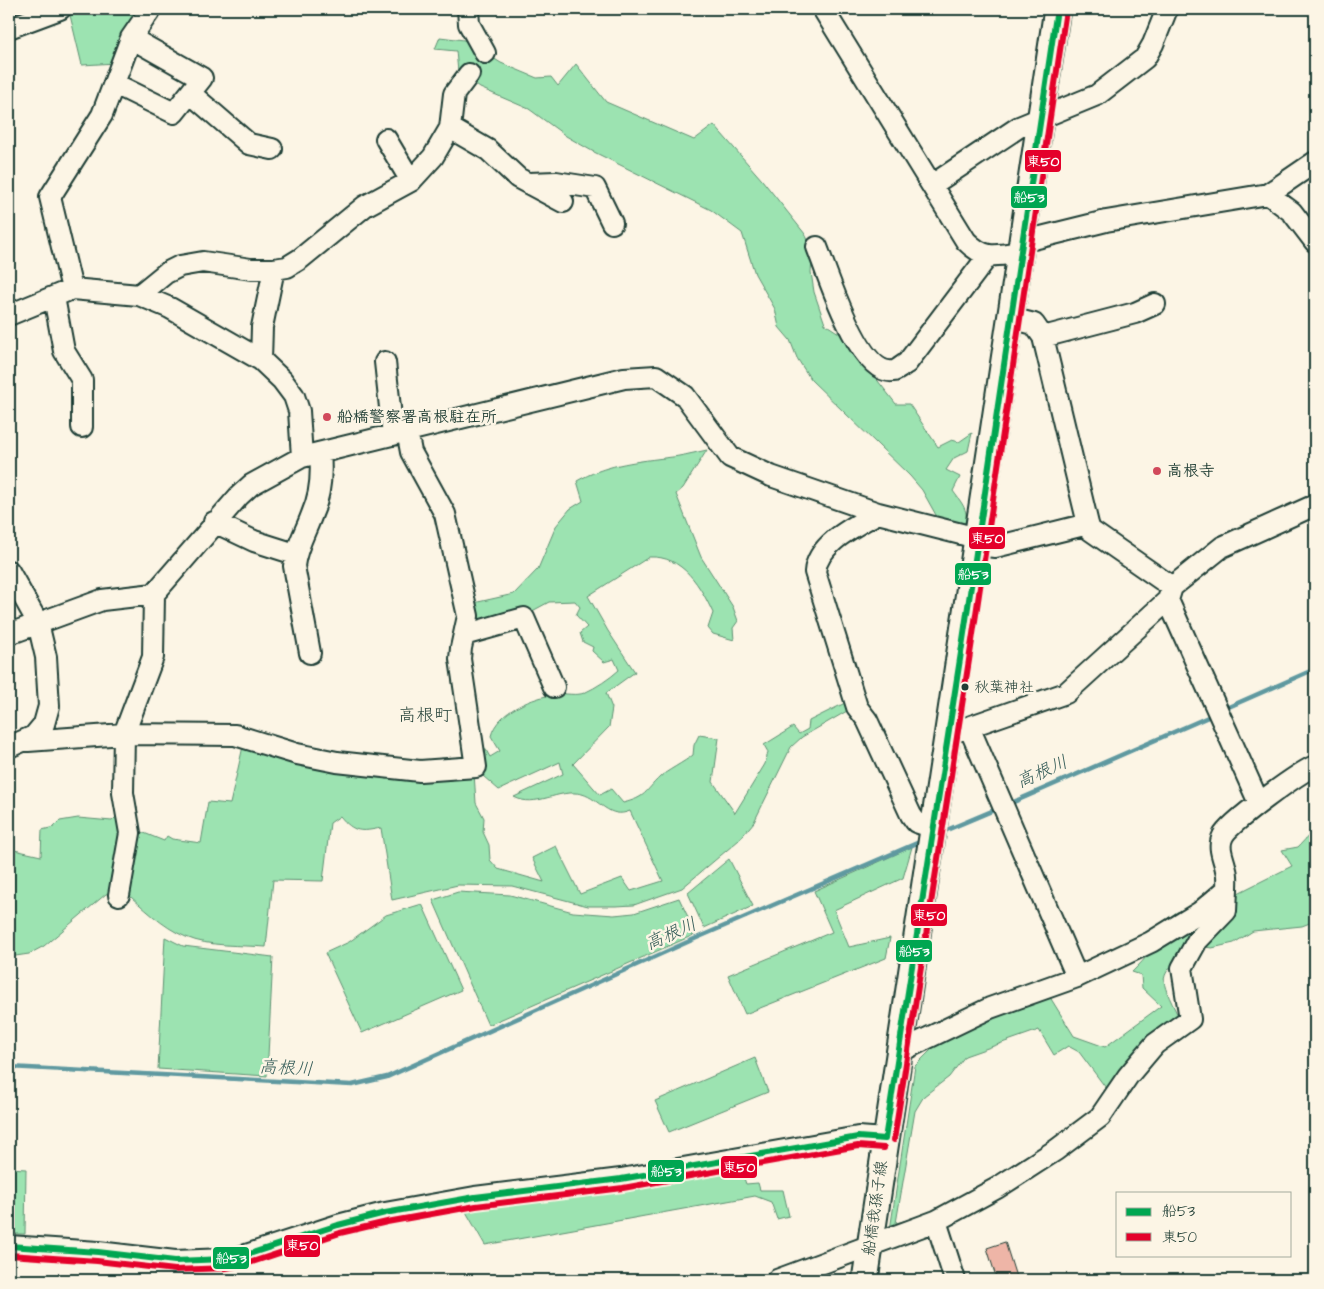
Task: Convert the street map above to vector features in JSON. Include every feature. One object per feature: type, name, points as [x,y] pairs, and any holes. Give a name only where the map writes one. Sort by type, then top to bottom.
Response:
[{"type":"main road","name":"船橋我孫子線","points":[[865,1280],[885,1139],[934,828],[958,731],[977,542],[1057,9]]},
{"type":"street","points":[[9,28],[60,9]]},
{"type":"street","points":[[72,289],[50,197],[102,115],[131,38],[151,9]]},
{"type":"street","points":[[468,9],[469,24],[485,53]]},
{"type":"street","points":[[823,9],[966,241],[975,250],[988,256]]},
{"type":"street","points":[[932,185],[1020,127],[1040,117],[1097,95],[1145,58],[1153,44],[1167,9]]},
{"type":"street","points":[[114,84],[174,113],[202,78],[131,38]]},
{"type":"street","points":[[139,295],[166,273],[180,266],[193,263],[203,262],[251,269],[274,269],[287,267],[300,259],[365,206],[411,181],[433,157],[450,128],[454,94],[469,74]]},
{"type":"street","points":[[190,93],[249,144],[272,149]]},
{"type":"street","points":[[450,128],[488,150],[518,178],[563,202]]},
{"type":"street","points":[[386,139],[411,181]]},
{"type":"street","points":[[816,247],[856,342],[872,363],[883,369],[894,371],[907,363],[988,256],[1106,221],[1268,194],[1315,162]]},
{"type":"street","points":[[528,183],[556,182],[595,188],[612,223]]},
{"type":"street","points":[[1268,194],[1292,212],[1315,242]]},
{"type":"street","points":[[260,360],[262,327],[274,269]]},
{"type":"street","points":[[9,315],[72,289],[139,295],[170,308],[260,360],[282,380],[294,396],[321,485],[313,512],[295,554],[294,566],[310,653]]},
{"type":"street","points":[[54,297],[64,351],[82,380],[82,427]]},
{"type":"street","points":[[1043,337],[1135,313],[1155,304]]},
{"type":"street","points":[[1010,318],[1034,324],[1043,337],[1090,530],[1170,594],[1217,710],[1260,804]]},
{"type":"street","points":[[9,747],[28,740],[124,734],[234,735],[297,754],[337,762],[420,771],[476,767],[460,659],[468,616],[445,514],[400,433],[385,362]]},
{"type":"street","points":[[119,895],[130,833],[123,793],[124,734],[153,657],[154,594],[214,522],[251,485],[311,455],[624,378],[656,376],[685,396],[703,424],[730,457],[771,476],[878,513],[996,547],[1088,524]]},
{"type":"street","points":[[1077,976],[1003,806],[958,731],[1066,694],[1222,547],[1315,506]]},
{"type":"street","points":[[878,513],[856,526],[822,553],[816,562],[815,572],[857,707],[873,732],[911,815],[916,822],[934,828]]},
{"type":"street","points":[[214,522],[254,541],[295,554]]},
{"type":"street","points":[[9,571],[38,623],[46,657],[49,706],[44,724],[28,740]]},
{"type":"street","points":[[9,634],[102,600],[154,594]]},
{"type":"street","points":[[464,635],[524,618],[554,687]]},
{"type":"street","points":[[777,1280],[936,1221],[997,1188],[1056,1150],[1100,1116],[1128,1076],[1155,1044],[1190,1019],[1182,968],[1197,941],[1226,911],[1226,870],[1220,851],[1223,836],[1237,820],[1315,766]]},
{"type":"street","points":[[899,1052],[990,1008],[1077,976],[1151,942],[1200,912],[1227,889]]},
{"type":"street","points":[[9,1246],[98,1252],[175,1262],[218,1260],[243,1256],[338,1225],[385,1213],[475,1197],[621,1179],[858,1136],[885,1139]]},
{"type":"street","points":[[936,1221],[955,1280]]},
{"type":"green space","points":[[75,9],[144,9],[116,63],[82,65],[69,11]]},
{"type":"green space","points":[[440,37],[464,40],[501,63],[537,78],[551,77],[558,86],[576,64],[606,102],[694,140],[714,125],[762,180],[805,234],[813,250],[811,272],[814,292],[825,324],[842,335],[896,404],[909,404],[938,447],[952,440],[959,442],[972,433],[968,451],[954,458],[946,470],[960,477],[953,491],[966,512],[963,526],[941,524],[922,490],[910,476],[811,380],[797,358],[790,340],[779,327],[775,309],[755,274],[742,233],[711,210],[592,151],[566,136],[529,109],[480,88],[458,72],[456,51],[435,49]]},
{"type":"green space","points":[[707,450],[683,488],[676,494],[701,557],[733,607],[738,621],[733,628],[734,640],[713,634],[708,628],[713,613],[703,593],[689,574],[672,561],[649,557],[588,596],[635,672],[606,693],[612,708],[609,727],[573,764],[600,795],[611,789],[623,803],[637,799],[663,775],[693,755],[694,745],[699,735],[719,738],[713,782],[735,813],[765,764],[768,752],[764,745],[793,727],[799,734],[808,729],[809,721],[845,703],[847,711],[802,737],[791,747],[754,822],[739,840],[682,888],[634,905],[616,906],[588,906],[512,886],[458,885],[392,900],[381,828],[358,830],[350,826],[340,816],[330,823],[323,881],[273,880],[266,947],[215,944],[186,937],[161,922],[124,891],[106,894],[44,946],[29,954],[9,957],[10,849],[41,856],[42,830],[54,827],[60,821],[78,818],[112,821],[117,816],[123,816],[139,831],[164,841],[167,836],[172,839],[201,843],[208,802],[230,804],[244,742],[474,773],[476,803],[484,818],[483,832],[489,845],[490,860],[498,869],[544,882],[532,858],[556,846],[580,894],[622,878],[631,891],[663,881],[630,811],[616,813],[610,811],[582,794],[564,794],[531,801],[514,797],[563,774],[560,762],[499,790],[483,776],[479,767],[482,743],[490,757],[500,751],[491,736],[495,727],[508,713],[538,698],[557,694],[584,693],[603,683],[619,670],[614,659],[604,662],[592,651],[593,647],[583,642],[580,633],[587,627],[576,615],[580,607],[575,601],[549,602],[525,615],[470,629],[469,604],[514,594],[538,569],[556,526],[570,509],[583,501],[577,481],[598,471],[619,465],[675,457]]},
{"type":"green space","points":[[1315,829],[1315,921],[1302,926],[1253,931],[1234,943],[1212,948],[1191,945],[1172,965],[1164,978],[1167,993],[1179,1018],[1109,1092],[1079,1052],[1068,1046],[1054,1055],[1039,1030],[965,1056],[949,1077],[924,1096],[915,1111],[896,1223],[942,1211],[890,1230],[915,1066],[946,1035],[1048,994],[1074,1036],[1105,1047],[1161,1006],[1142,988],[1141,975],[1132,972],[1143,961],[1153,946],[1158,925],[1177,912],[1210,907],[1292,866],[1282,850],[1298,847]]},
{"type":"green space","points":[[912,847],[903,878],[834,910],[849,947],[890,938],[886,958],[745,1014],[728,975],[832,932],[814,891]]},
{"type":"green space","points":[[729,859],[753,906],[704,928],[688,893]]},
{"type":"green space","points":[[458,892],[510,895],[573,912],[614,915],[634,913],[679,898],[696,934],[488,1025],[433,900]]},
{"type":"green space","points":[[422,904],[461,990],[362,1033],[325,953],[349,942],[386,915]]},
{"type":"green space","points":[[165,937],[183,946],[273,957],[267,1076],[158,1069]]},
{"type":"green space","points":[[755,1058],[768,1092],[669,1132],[655,1101]]},
{"type":"green space","points":[[740,1167],[746,1184],[758,1183],[760,1190],[783,1190],[789,1216],[777,1219],[771,1202],[755,1196],[485,1245],[465,1210]]},
{"type":"green space","points":[[9,1168],[26,1169],[25,1234],[9,1234]]},
{"type":"building","points":[[1005,1242],[1017,1280],[997,1280],[987,1248]]},
{"type":"waterway","name":"高根川","points":[[1224,709],[1315,669]]},
{"type":"waterway","name":"高根川","points":[[1009,804],[1215,714]]},
{"type":"waterway","name":"高根川","points":[[942,832],[999,808]]},
{"type":"waterway","name":"高根川","points":[[9,1067],[352,1085],[387,1077],[692,940],[924,840]]},
{"type":"transit line","name":"船53","points":[[885,1139],[963,640],[1057,9]]},
{"type":"transit line","name":"東50","points":[[894,1140],[972,641],[1066,10]]},
{"type":"transit line","name":"船53","points":[[9,1246],[98,1252],[175,1261],[225,1259],[243,1256],[338,1225],[385,1213],[475,1197],[621,1179],[858,1137],[885,1139]]},
{"type":"transit line","name":"東50","points":[[9,1255],[97,1261],[175,1270],[226,1268],[246,1264],[340,1233],[387,1222],[476,1206],[623,1188],[858,1146],[884,1148]]},
{"type":"place","name":"船橋警察署高根駐在所","points":[[327,417]]},
{"type":"place","name":"高根寺","points":[[1157,471]]},
{"type":"place","name":"秋葉神社","points":[[965,687]]},
{"type":"district","name":"高根町","points":[[425,715]]}]
